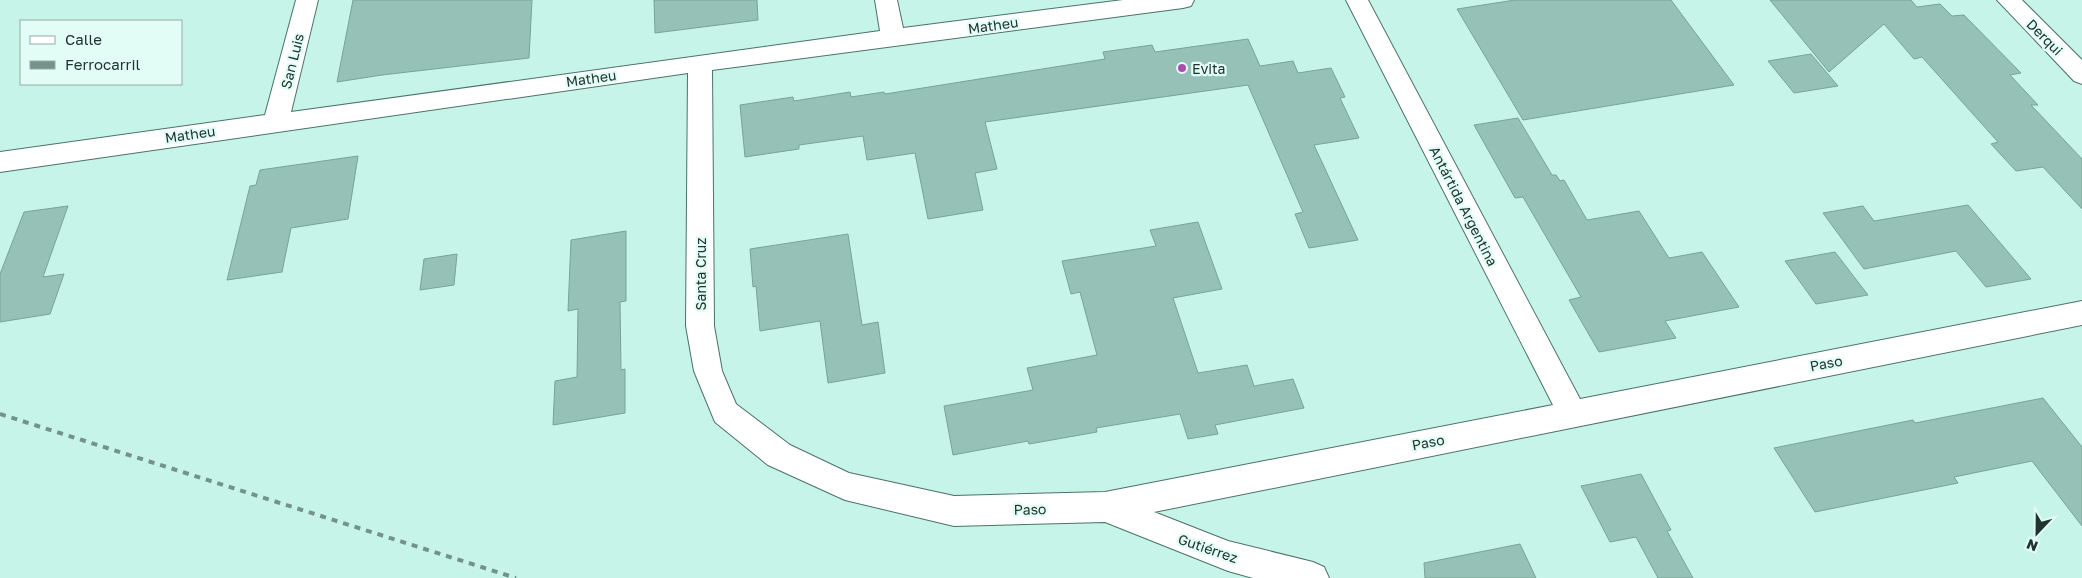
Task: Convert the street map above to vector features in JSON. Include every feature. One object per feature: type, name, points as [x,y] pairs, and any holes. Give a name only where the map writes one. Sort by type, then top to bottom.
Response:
[{"type":"street","name":"San Luis","points":[[276,122],[307,0]]},
{"type":"street","points":[[886,0],[893,39]]},
{"type":"street","name":"Matheu","points":[[0,162],[700,63],[1183,0]]},
{"type":"street","name":"Antártida Argentina","points":[[1357,0],[1572,413]]},
{"type":"street","name":"Derqui","points":[[2008,0],[2082,75]]},
{"type":"street","name":"Santa Cruz","points":[[700,63],[700,326],[708,371],[725,413],[779,455]]},
{"type":"street","name":"Paso","points":[[779,455],[845,486],[954,511],[1105,507],[2082,313]]},
{"type":"street","name":"Gutiérrez","points":[[1105,507],[1228,556],[1314,578]]},
{"type":"building","points":[[353,0],[532,0],[529,58],[337,82]]},
{"type":"building","points":[[654,0],[757,0],[758,20],[655,33]]},
{"type":"building","points":[[1515,0],[1671,0],[1734,85],[1523,120],[1457,9]]},
{"type":"building","points":[[1770,0],[1911,0],[1917,7],[1940,4],[1952,16],[1964,15],[2021,73],[2010,75],[2038,105],[2031,105],[2082,159],[2082,209],[2043,167],[2016,171],[1991,144],[1998,142],[1922,57],[1914,59],[1884,24],[1829,72]]},
{"type":"building","points":[[1248,39],[1260,66],[1293,61],[1298,73],[1331,68],[1345,97],[1340,98],[1359,138],[1314,145],[1358,240],[1309,248],[1295,214],[1303,212],[1248,85],[985,122],[997,169],[975,173],[983,210],[928,219],[915,153],[867,160],[863,136],[799,145],[799,149],[745,157],[740,105],[793,97],[794,101],[850,92],[851,97],[884,92],[885,94],[1105,59],[1103,52],[1152,45],[1155,52]]},
{"type":"building","points":[[1811,54],[1838,86],[1794,93],[1768,61]]},
{"type":"building","points":[[1518,118],[1552,175],[1556,175],[1560,181],[1564,180],[1587,220],[1639,211],[1669,258],[1702,252],[1739,307],[1665,321],[1676,338],[1599,352],[1569,300],[1581,297],[1523,197],[1515,198],[1474,125]]},
{"type":"building","points":[[358,156],[348,219],[291,228],[282,272],[227,280],[250,186],[256,185],[260,170]]},
{"type":"building","points":[[1968,205],[2031,279],[1986,287],[1956,251],[1864,269],[1823,213],[1863,206],[1874,221]]},
{"type":"building","points":[[68,206],[43,277],[64,274],[50,314],[0,322],[0,274],[24,212]]},
{"type":"building","points":[[1198,222],[1222,289],[1173,298],[1198,373],[1247,365],[1254,386],[1293,379],[1304,408],[1215,425],[1218,434],[1188,439],[1180,414],[1096,428],[1097,432],[1029,444],[1028,441],[953,455],[944,406],[1033,390],[1027,368],[1097,355],[1080,292],[1071,294],[1062,261],[1156,246],[1150,230]]},
{"type":"building","points":[[626,231],[626,301],[620,302],[621,370],[625,369],[625,413],[553,425],[555,381],[577,377],[578,309],[568,311],[571,240]]},
{"type":"building","points":[[848,234],[862,325],[878,322],[885,373],[828,383],[820,321],[760,331],[756,286],[753,287],[750,249]]},
{"type":"building","points":[[1835,252],[1868,295],[1816,304],[1785,261]]},
{"type":"building","points":[[457,254],[454,285],[420,290],[424,259]]},
{"type":"building","points":[[2043,398],[2082,447],[2082,526],[2032,461],[1954,477],[1958,483],[1815,512],[1774,448],[1913,420],[1915,423]]},
{"type":"building","points":[[1641,474],[1671,530],[1667,531],[1693,578],[1658,578],[1636,537],[1610,542],[1581,486]]},
{"type":"building","points":[[1520,544],[1536,578],[1425,578],[1424,563]]},
{"type":"railway","points":[[0,414],[516,578]]},
{"type":"place","name":"Evita","points":[[1182,68]]}]
